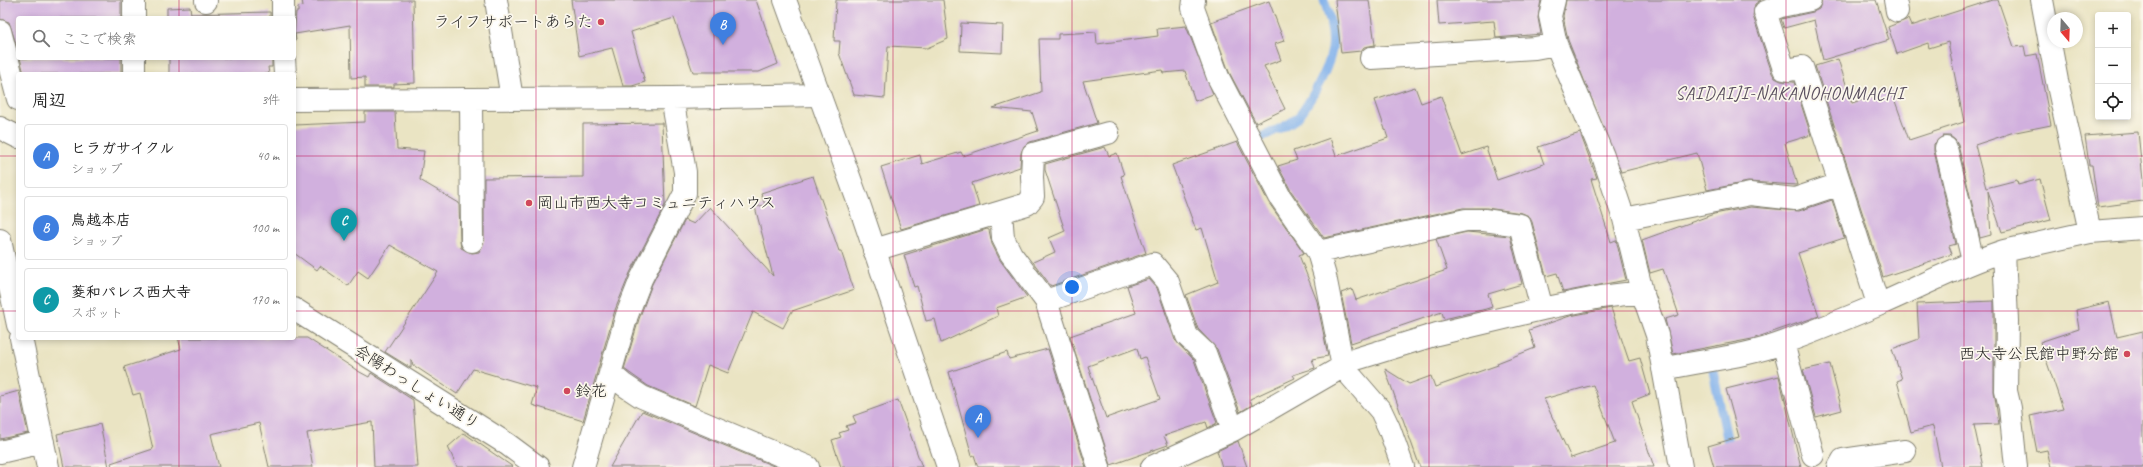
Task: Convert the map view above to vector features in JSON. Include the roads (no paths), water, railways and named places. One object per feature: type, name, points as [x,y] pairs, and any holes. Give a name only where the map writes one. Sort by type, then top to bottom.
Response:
[{"type":"street","points":[[134,0],[134,16]]},
{"type":"street","points":[[283,0],[284,16]]},
{"type":"street","points":[[496,0],[512,99]]},
{"type":"street","points":[[785,0],[820,95],[948,467]]},
{"type":"street","points":[[1194,0],[1193,8],[1218,77],[1280,197],[1318,252],[1325,276],[1343,368],[1381,411],[1404,467]]},
{"type":"street","points":[[1554,0],[1550,16],[1556,44],[1603,156],[1624,219],[1642,292],[1657,335],[1681,467]]},
{"type":"street","points":[[1810,0],[1781,6],[1765,12],[1784,69],[1789,70],[1802,67],[1878,304]]},
{"type":"street","points":[[2042,0],[2090,232]]},
{"type":"street","points":[[0,31],[16,91]]},
{"type":"street","points":[[1371,58],[1535,48],[1556,44]]},
{"type":"street","points":[[134,60],[134,72]]},
{"type":"street","points":[[284,60],[285,72]]},
{"type":"street","points":[[296,100],[470,100],[820,95]]},
{"type":"street","points":[[583,467],[610,373],[640,279],[685,193],[685,172],[672,98]]},
{"type":"street","points":[[470,100],[472,241]]},
{"type":"street","points":[[0,128],[16,136]]},
{"type":"street","points":[[874,250],[1026,204],[1033,197],[1033,154],[1108,133]]},
{"type":"street","points":[[1946,148],[1973,261]]},
{"type":"street","points":[[1624,219],[1750,194],[1795,199],[1840,184]]},
{"type":"street","points":[[1001,212],[1003,238],[1008,248],[1046,301],[1099,467]]},
{"type":"street","points":[[1318,252],[1466,220],[1520,225],[1542,309]]},
{"type":"street","points":[[1663,369],[1703,360],[1720,360],[1783,343],[1878,304],[1973,261],[2004,251],[2090,232],[2143,228]]},
{"type":"street","points":[[0,240],[16,316]]},
{"type":"street","points":[[2004,251],[2007,321],[2006,390],[2010,408],[2016,467]]},
{"type":"street","points":[[1046,301],[1153,264],[1168,282],[1187,336],[1205,353],[1233,430]]},
{"type":"street","points":[[1152,467],[1233,430],[1343,368],[1356,359],[1437,334],[1542,309],[1601,297],[1642,292]]},
{"type":"street","name":"会陽わっしょい通り","points":[[296,310],[507,444],[538,467]]},
{"type":"street","points":[[21,340],[48,467]]},
{"type":"street","points":[[1783,343],[1813,454]]},
{"type":"street","points":[[610,373],[642,397],[808,467]]},
{"type":"street","points":[[0,452],[43,442]]},
{"type":"street","points":[[1839,467],[1844,460],[1905,451]]},
{"type":"waterway","points":[[1262,137],[1285,126],[1297,118],[1321,80],[1330,58],[1333,37],[1324,0]]},
{"type":"waterway","points":[[1713,371],[1733,467]]},
{"type":"place","name":"ライフサポートあらた","points":[[601,22]]},
{"type":"place","name":"鳥越本店","points":[[723,45]]},
{"type":"place","name":"岡山市西大寺コミュニティハウス","points":[[529,203]]},
{"type":"place","name":"菱和パレス西大寺","points":[[344,241]]},
{"type":"place","name":"西大寺公民館中野分館","points":[[2127,354]]},
{"type":"place","name":"鈴花","points":[[567,391]]},
{"type":"place","name":"ヒラガサイクル","points":[[978,438]]},
{"type":"district","name":"SAIDAIJI-NAKANOHONMACHI","points":[[1790,93]]}]
